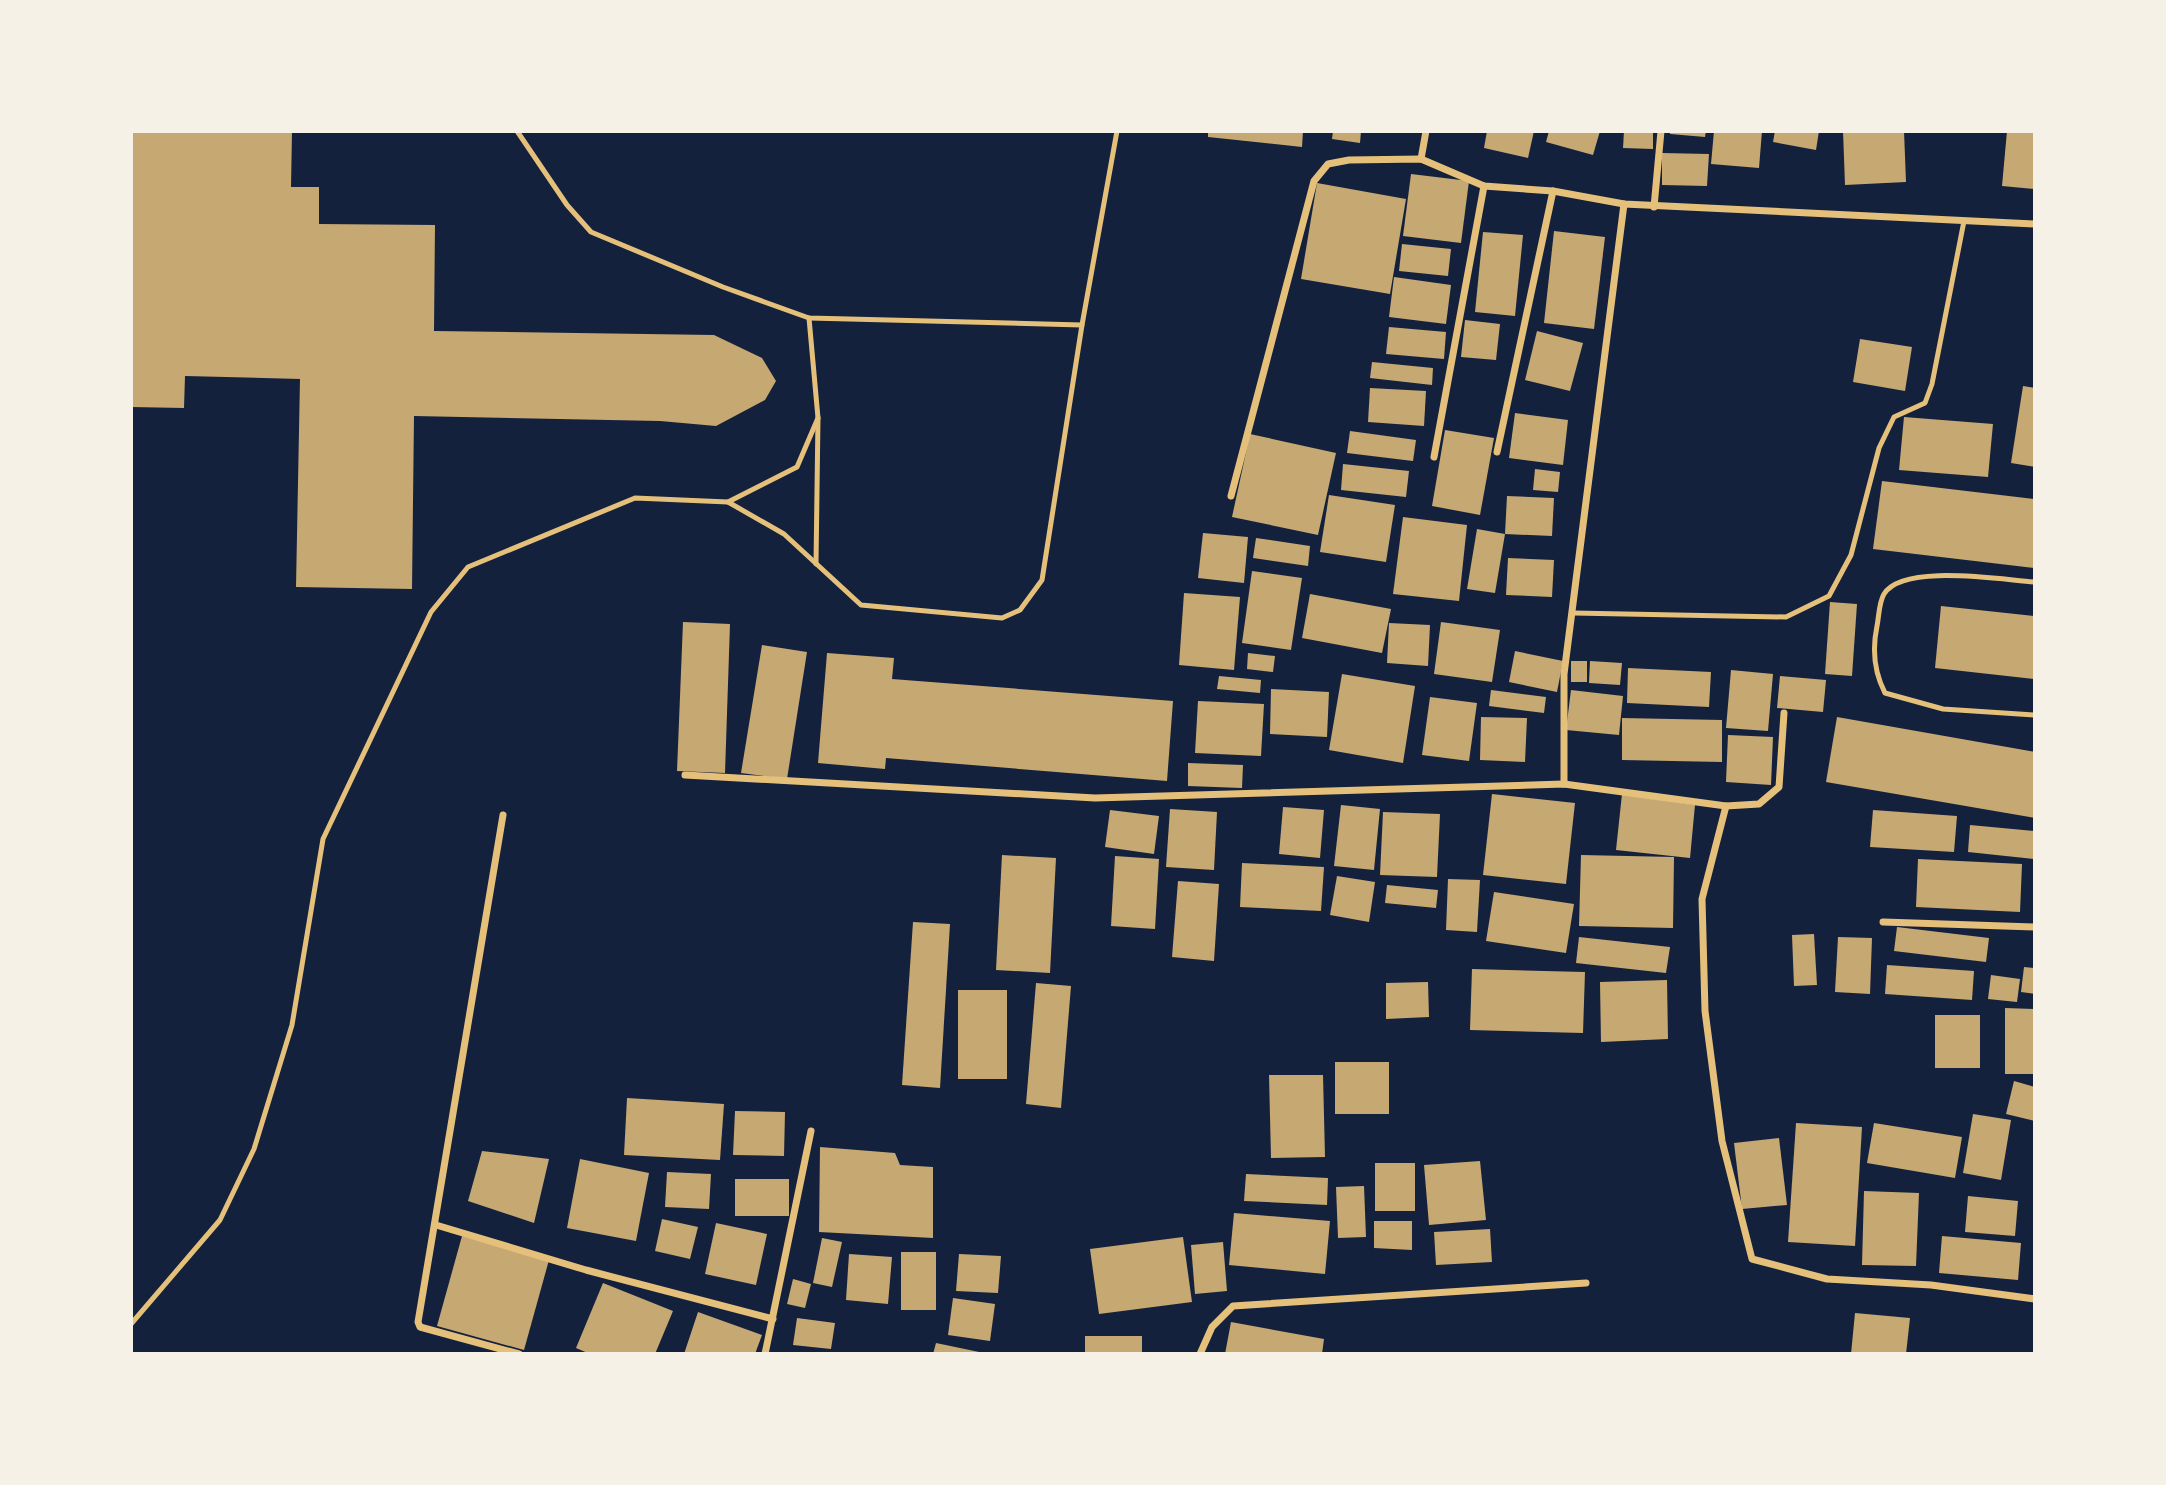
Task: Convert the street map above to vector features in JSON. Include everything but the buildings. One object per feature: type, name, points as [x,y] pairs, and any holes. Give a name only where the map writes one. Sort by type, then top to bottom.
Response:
[{"type":"street","points":[[1421,159],[1426,131]]},
{"type":"street","points":[[1654,207],[1661,131]]},
{"type":"street","points":[[1231,496],[1314,181],[1328,164],[1349,160],[1421,159],[1484,186],[1553,191],[1654,207],[2035,224]]},
{"type":"street","points":[[1434,457],[1484,186]]},
{"type":"street","points":[[1497,452],[1553,191]]},
{"type":"street","points":[[1564,784],[1564,674],[1625,204]]},
{"type":"street","points":[[685,775],[1095,798],[1564,784],[1726,806],[1759,804],[1779,787],[1784,713]]},
{"type":"street","points":[[1726,806],[1702,899],[1705,1010],[1722,1140],[1752,1259],[1827,1279],[1930,1285],[2035,1299]]},
{"type":"street","points":[[503,815],[436,1225],[418,1315],[420,1327],[519,1354]]},
{"type":"street","points":[[1883,922],[2035,927]]},
{"type":"street","points":[[765,1354],[811,1131]]},
{"type":"street","points":[[436,1225],[586,1270],[773,1319]]},
{"type":"street","points":[[1200,1354],[1212,1327],[1233,1306],[1586,1283]]},
{"type":"lane","points":[[517,131],[567,205],[591,232],[723,288],[809,318],[1082,325]]},
{"type":"lane","points":[[131,1324],[220,1220],[254,1149],[292,1025],[323,839],[430,612],[468,567],[635,498],[728,502],[785,534],[861,605],[1002,618],[1020,610],[1042,580],[1082,325],[1117,131]]},
{"type":"lane","points":[[1573,613],[1786,617],[1829,596],[1851,555],[1879,448],[1894,417],[1925,403],[1964,221]]},
{"type":"lane","points":[[809,318],[818,418],[816,564]]},
{"type":"lane","points":[[728,502],[797,467],[818,418]]},
{"type":"lane","points":[[2035,582],[1916,577],[1894,584],[1883,595],[1875,635],[1875,674],[1885,693],[1914,703],[1943,709],[2035,715]]}]
